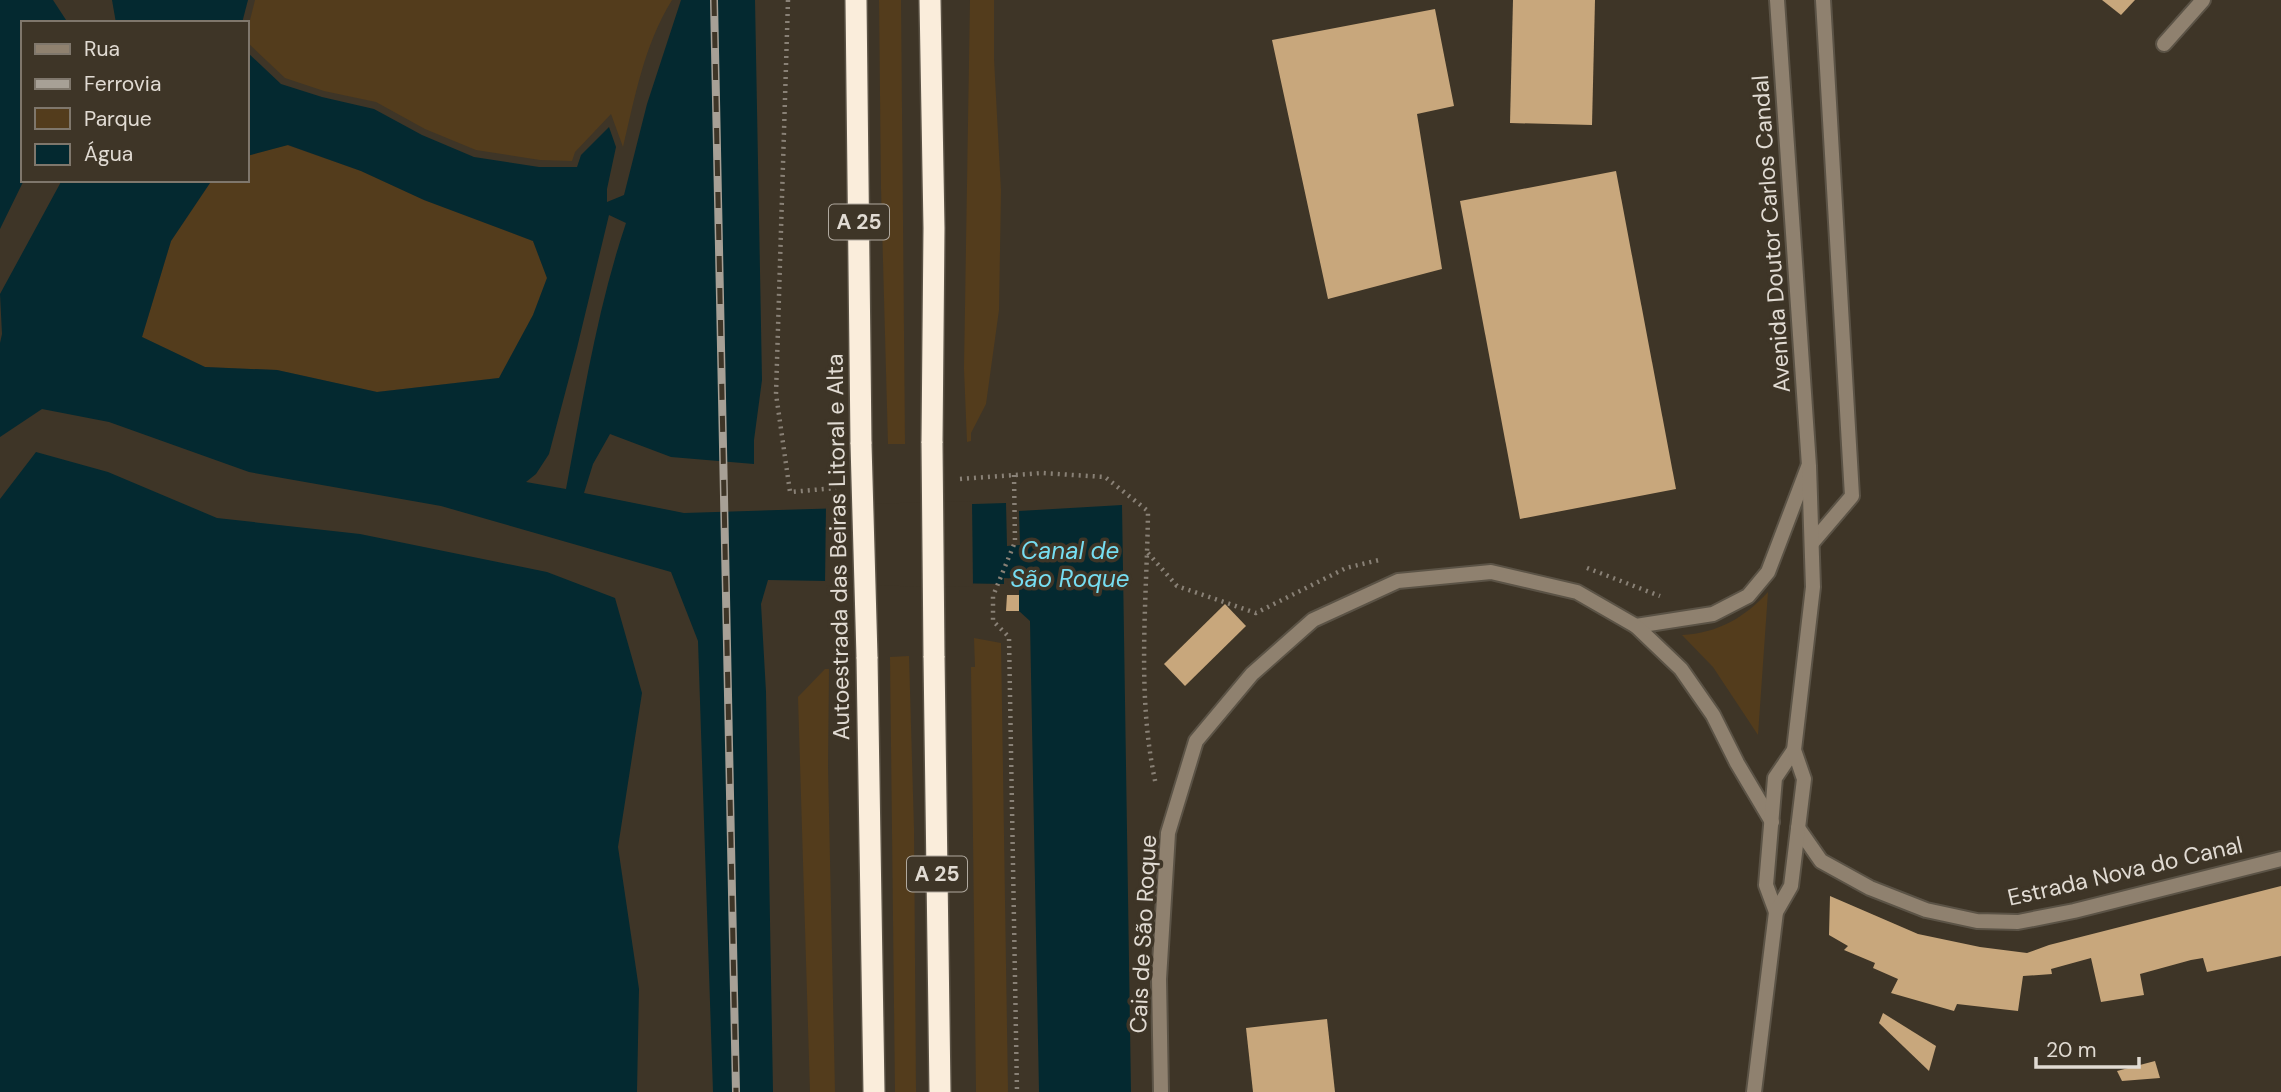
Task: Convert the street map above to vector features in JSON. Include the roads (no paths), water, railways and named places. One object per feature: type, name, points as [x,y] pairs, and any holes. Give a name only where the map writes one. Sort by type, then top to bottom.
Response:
[{"type":"highway","name":"Autoestrada das Beiras Litoral e Alta","points":[[856,0],[861,444],[874,1092]]},
{"type":"highway","name":"A 25","points":[[930,0],[940,1092]]},
{"type":"street","name":"Avenida Doutor Carlos Candal","points":[[1754,1092],[1776,912],[1791,886],[1804,779],[1794,750],[1813,587],[1809,466],[1777,0]]},
{"type":"street","points":[[1812,543],[1852,496],[1823,0]]},
{"type":"street","points":[[2164,44],[2203,0]]},
{"type":"street","name":"Avenida Doutor Carlos Candal","points":[[1636,626],[1713,614],[1748,596],[1768,572],[1809,466]]},
{"type":"street","name":"Cais de São Roque","points":[[1161,1092],[1159,979],[1168,833],[1196,741],[1252,674],[1313,620],[1398,581],[1491,572],[1577,592],[1636,626]]},
{"type":"street","points":[[1636,626],[1681,669],[1713,715],[1737,763],[1772,822]]},
{"type":"street","name":"Avenida Doutor Carlos Candal","points":[[1776,912],[1766,885],[1775,778],[1794,750]]},
{"type":"street","name":"Estrada Nova do Canal","points":[[1798,828],[1821,861],[1870,888],[1926,910],[1977,921],[2018,922],[2074,911],[2281,859]]},
{"type":"water","points":[[0,0],[53,0],[67,21],[21,21],[23,182],[0,229]]},
{"type":"water","points":[[112,0],[248,0],[243,21],[116,21]]},
{"type":"water","name":"Canal de São Roque","points":[[681,0],[755,0],[762,380],[754,440],[754,464],[671,457],[610,434],[593,464],[584,493],[684,513],[1006,503],[1007,546],[1020,545],[1019,511],[1122,505],[1131,1092],[1039,1092],[1030,621],[1019,611],[1019,579],[1004,578],[1004,584],[768,580],[761,604],[766,692],[773,1092],[713,1092],[698,641],[671,572],[441,506],[249,472],[109,422],[42,409],[0,437],[0,294],[61,182],[211,182],[171,241],[142,337],[205,367],[277,370],[377,392],[499,378],[533,315],[547,278],[533,241],[424,200],[361,171],[288,145],[248,156],[248,53],[281,84],[374,109],[422,135],[474,157],[539,167],[577,167],[581,155],[609,127],[616,147],[607,202],[624,195],[647,104]],"holes":[[[609,215],[626,223],[599,321],[566,489],[526,482],[536,474],[549,454]]]},
{"type":"water","points":[[36,452],[108,472],[217,518],[360,534],[547,572],[615,598],[642,693],[618,847],[639,989],[637,1092],[0,1092],[0,499]]},
{"type":"railway","points":[[714,0],[736,1092]]}]
